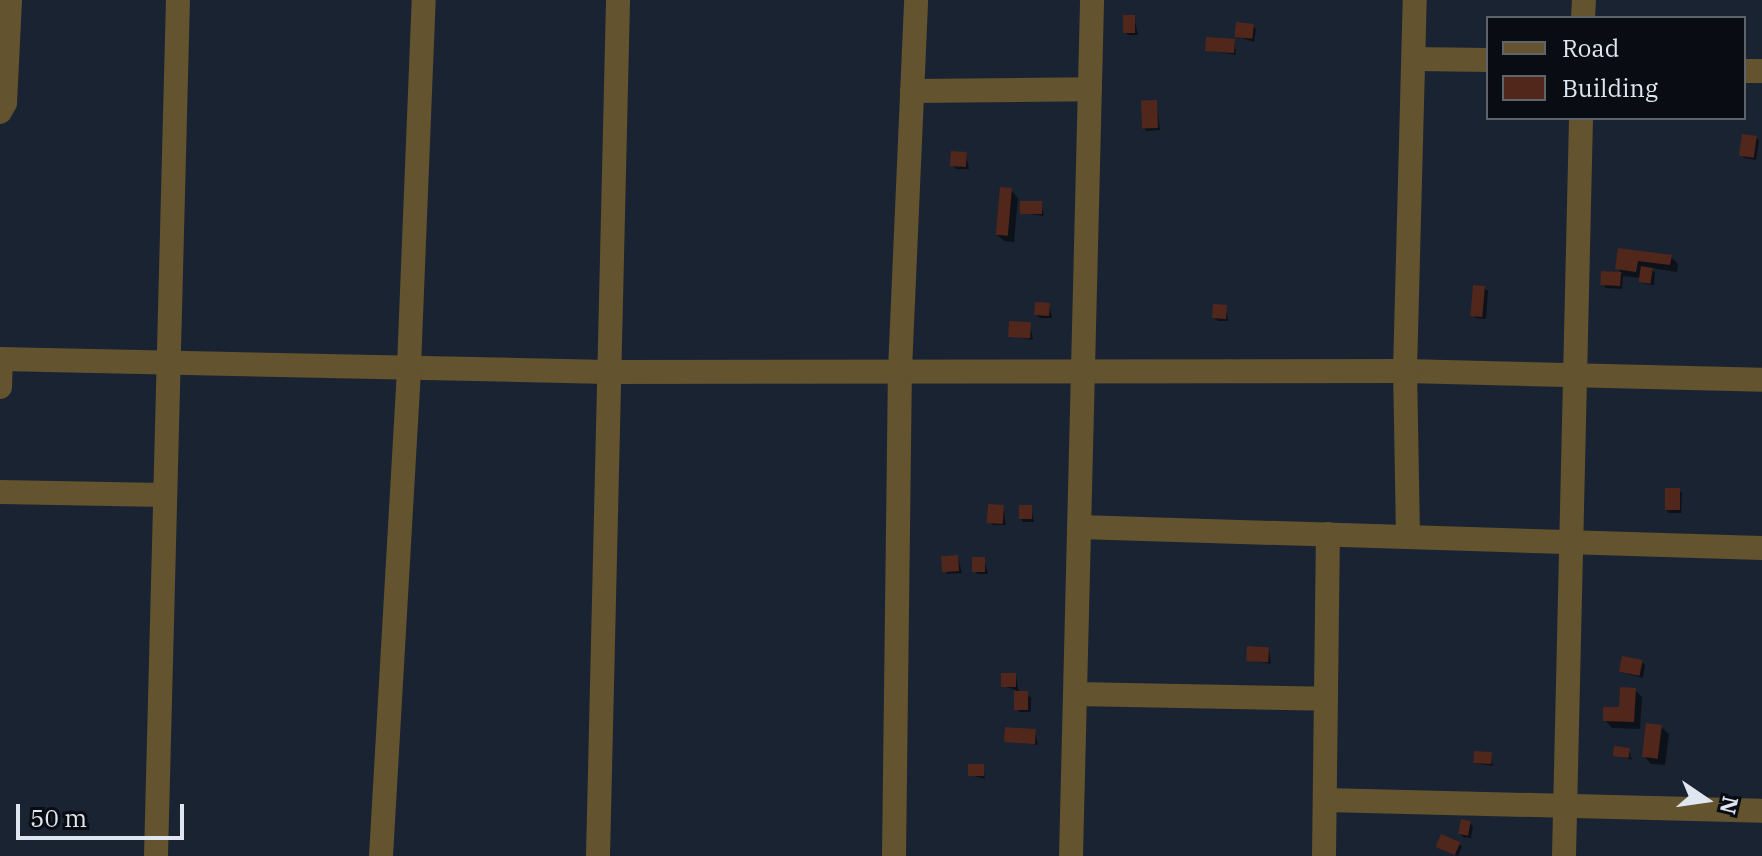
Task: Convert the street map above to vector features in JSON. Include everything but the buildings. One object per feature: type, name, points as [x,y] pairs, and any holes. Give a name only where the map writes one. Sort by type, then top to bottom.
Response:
[{"type":"street","points":[[0,112],[5,103],[10,0]]},
{"type":"street","points":[[156,856],[178,0]]},
{"type":"street","points":[[381,856],[409,366],[424,0]]},
{"type":"street","points":[[598,856],[618,0]]},
{"type":"street","points":[[894,856],[900,370],[916,0]]},
{"type":"street","points":[[1071,856],[1092,0]]},
{"type":"street","points":[[1408,537],[1405,371],[1415,0]]},
{"type":"street","points":[[1414,59],[1486,60]]},
{"type":"street","points":[[912,91],[1090,89]]},
{"type":"street","points":[[1564,856],[1581,120]]},
{"type":"street","points":[[0,387],[0,359],[609,372],[1405,371],[1762,380]]},
{"type":"street","points":[[0,492],[165,495]]},
{"type":"street","points":[[1079,527],[1762,548]]},
{"type":"street","points":[[1324,856],[1328,534]]},
{"type":"street","points":[[1075,694],[1326,699]]},
{"type":"street","points":[[1325,800],[1762,811]]}]
